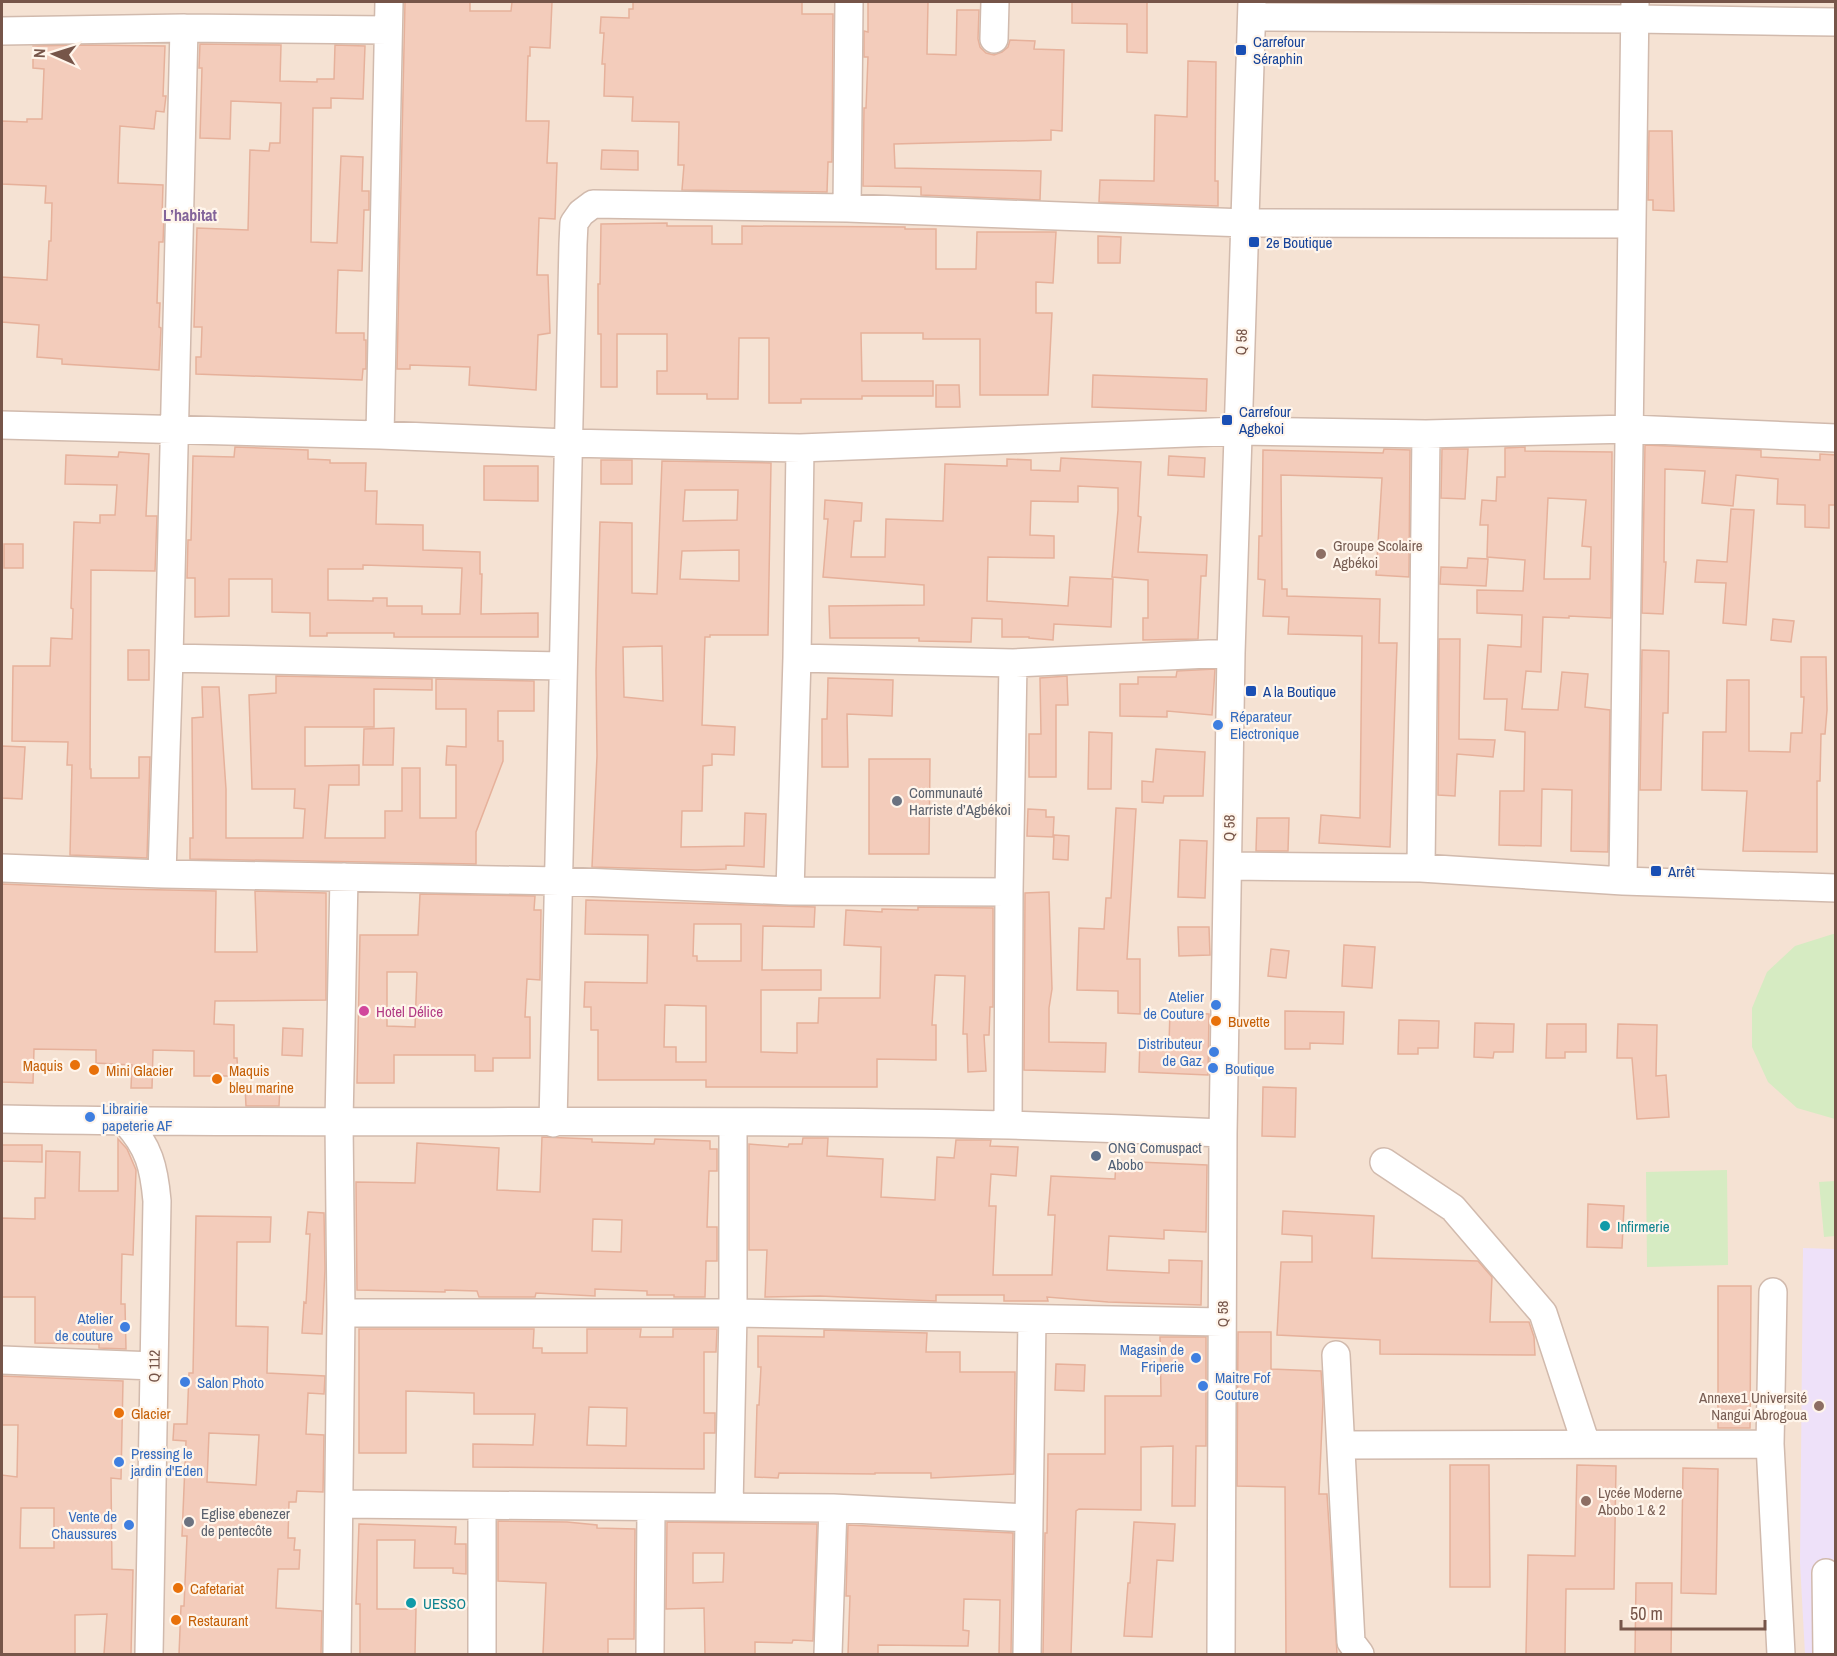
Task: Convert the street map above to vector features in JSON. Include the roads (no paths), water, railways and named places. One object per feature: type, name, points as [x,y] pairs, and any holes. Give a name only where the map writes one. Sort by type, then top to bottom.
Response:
[{"type":"street","points":[[380,435],[389,2]]},
{"type":"street","points":[[847,207],[849,2]]},
{"type":"street","points":[[994,39],[995,2]]},
{"type":"street","points":[[1252,9],[1635,10],[1836,22]]},
{"type":"street","name":"Q 58","points":[[1221,1654],[1223,1133],[1231,653],[1252,9]]},
{"type":"street","points":[[1623,881],[1635,10]]},
{"type":"street","points":[[2,31],[184,28],[388,30]]},
{"type":"street","points":[[162,874],[184,28]]},
{"type":"street","points":[[553,1123],[567,443],[574,223],[581,213],[593,204],[847,207],[1245,223],[1632,224]]},
{"type":"street","points":[[2,425],[800,448],[1239,431],[1426,434],[1631,429],[1836,438]]},
{"type":"street","points":[[1421,868],[1426,434]]},
{"type":"street","points":[[790,891],[800,448]]},
{"type":"street","points":[[797,658],[1012,663],[1231,653]]},
{"type":"street","points":[[169,658],[563,666]]},
{"type":"street","points":[[1008,1125],[1012,663]]},
{"type":"street","points":[[1228,866],[1421,868],[1623,881],[1836,888]]},
{"type":"street","points":[[2,868],[162,874],[559,881],[790,891],[1009,892]]},
{"type":"street","points":[[337,1654],[341,1313],[339,1122],[344,877]]},
{"type":"street","points":[[2,1119],[126,1122],[734,1122],[1008,1125],[1223,1133]]},
{"type":"street","name":"Q 112","points":[[126,1122],[138,1136],[149,1155],[155,1177],[157,1201],[149,1654]]},
{"type":"street","points":[[729,1507],[734,1122]]},
{"type":"street","points":[[1384,1162],[1453,1208],[1543,1313],[1586,1444]]},
{"type":"street","points":[[1773,1292],[1770,1444],[1781,1654]]},
{"type":"street","points":[[341,1313],[733,1313],[1222,1322]]},
{"type":"street","points":[[1027,1654],[1032,1319]]},
{"type":"street","points":[[1336,1355],[1351,1642],[1360,1654]]},
{"type":"street","points":[[2,1360],[154,1366]]},
{"type":"street","points":[[1341,1444],[1770,1444]]},
{"type":"street","points":[[339,1504],[833,1508],[1029,1518]]},
{"type":"street","points":[[482,1506],[482,1654]]},
{"type":"street","points":[[650,1654],[651,1508]]},
{"type":"street","points":[[828,1654],[833,1508]]},
{"type":"street","points":[[1826,1573],[1827,1654]]},
{"type":"place","name":"Carrefour Séraphin","points":[[1241,50]]},
{"type":"place","name":"2e Boutique","points":[[1254,242]]},
{"type":"place","name":"Carrefour Agbekoi","points":[[1227,420]]},
{"type":"place","name":"Groupe Scolaire Agbékoi","points":[[1321,554]]},
{"type":"place","name":"A la Boutique","points":[[1251,691]]},
{"type":"place","name":"Réparateur Electronique","points":[[1218,725]]},
{"type":"place","name":"Communauté Harriste d’Agbékoi","points":[[897,801]]},
{"type":"place","name":"Arrêt","points":[[1656,871]]},
{"type":"place","name":"Atelier de Couture","points":[[1216,1005]]},
{"type":"place","name":"Hotel Délice","points":[[364,1011]]},
{"type":"place","name":"Buvette","points":[[1216,1021]]},
{"type":"place","name":"Distributeur de Gaz","points":[[1214,1052]]},
{"type":"place","name":"Maquis","points":[[75,1065]]},
{"type":"place","name":"Boutique","points":[[1213,1068]]},
{"type":"place","name":"Mini Glacier","points":[[94,1070]]},
{"type":"place","name":"Maquis bleu marine","points":[[217,1079]]},
{"type":"place","name":"Librairie papeterie AF","points":[[90,1117]]},
{"type":"place","name":"ONG Comuspact Abobo","points":[[1096,1156]]},
{"type":"place","name":"Infirmerie","points":[[1605,1226]]},
{"type":"place","name":"Atelier de couture","points":[[125,1327]]},
{"type":"place","name":"Magasin de Friperie","points":[[1196,1358]]},
{"type":"place","name":"Salon Photo","points":[[185,1382]]},
{"type":"place","name":"Maitre Fof Couture","points":[[1203,1386]]},
{"type":"place","name":"Annexe1 Université Nangui Abrogoua","points":[[1819,1406]]},
{"type":"place","name":"Glacier","points":[[119,1413]]},
{"type":"place","name":"Pressing le jardin d'Eden","points":[[119,1462]]},
{"type":"place","name":"Lycée Moderne Abobo 1 & 2","points":[[1586,1501]]},
{"type":"place","name":"Eglise ebenezer de pentecôte","points":[[189,1522]]},
{"type":"place","name":"Vente de Chaussures","points":[[129,1525]]},
{"type":"place","name":"Cafetariat","points":[[178,1588]]},
{"type":"place","name":"UESSO","points":[[411,1603]]},
{"type":"place","name":"Restaurant","points":[[176,1620]]},
{"type":"district","name":"L’habitat","points":[[190,215]]}]
